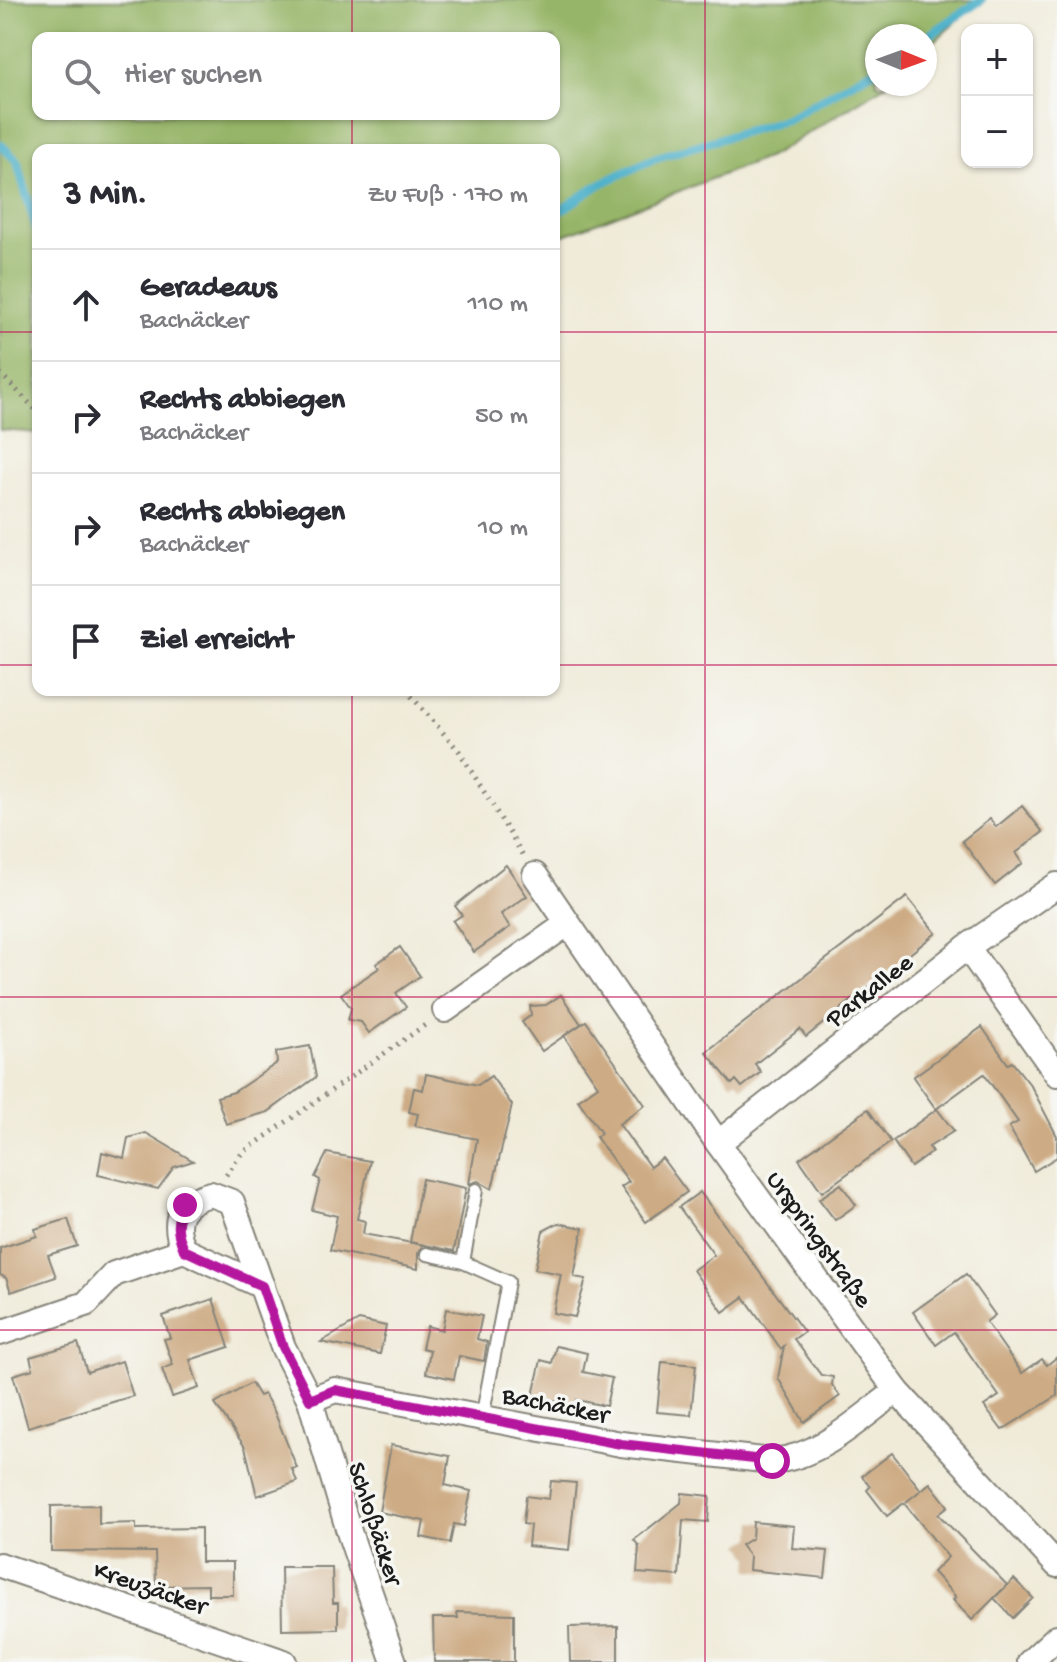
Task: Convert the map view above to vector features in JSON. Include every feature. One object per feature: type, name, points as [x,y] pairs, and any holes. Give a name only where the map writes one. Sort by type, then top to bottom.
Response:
[{"type":"street","name":"Urspringstraße","points":[[535,875],[718,1143],[897,1391],[1055,1560]]},
{"type":"street","name":"Parkallee","points":[[718,1143],[967,947],[1057,885]]},
{"type":"street","points":[[445,1010],[567,924]]},
{"type":"street","points":[[967,947],[1057,1074]]},
{"type":"street","points":[[262,1286],[184,1250],[177,1234],[177,1217],[185,1205],[211,1194],[225,1197],[238,1211],[283,1347],[310,1400]]},
{"type":"street","points":[[0,1333],[86,1304],[114,1274],[184,1250]]},
{"type":"street","name":"Bachäcker","points":[[310,1400],[335,1390],[621,1444],[772,1461],[794,1460],[813,1451],[897,1391]]},
{"type":"street","name":"Schloßäcker","points":[[310,1400],[350,1535],[394,1662]]},
{"type":"street","name":"Kreuzäcker","points":[[0,1565],[284,1662]]},
{"type":"street","points":[[1030,1662],[1057,1637]]},
{"type":"lane","points":[[463,1262],[476,1190]]},
{"type":"lane","points":[[427,1254],[463,1262],[508,1282],[482,1418]]},
{"type":"path","points":[[0,373],[32,406]]},
{"type":"path","points":[[411,696],[459,751],[535,875]]},
{"type":"path","points":[[211,1194],[242,1153],[445,1010]]},
{"type":"green space","points":[[0,0],[980,0],[937,39],[937,24],[865,24],[865,96],[868,96],[771,156],[560,237],[560,144],[32,144],[32,433],[0,430]]},
{"type":"building","points":[[1022,806],[1043,832],[1016,853],[1023,863],[995,885],[962,841],[990,819],[996,827]]},
{"type":"building","points":[[506,865],[527,896],[501,914],[510,927],[474,952],[453,921],[462,915],[455,906]]},
{"type":"building","points":[[907,897],[936,933],[806,1037],[800,1029],[755,1064],[761,1072],[742,1087],[736,1080],[732,1084],[706,1052]]},
{"type":"building","points":[[400,947],[420,976],[396,993],[406,1007],[369,1033],[361,1022],[348,1020],[351,1008],[341,994],[379,968],[376,964]]},
{"type":"building","points":[[561,995],[581,1024],[542,1051],[522,1022],[531,1015],[530,1006],[546,1005]]},
{"type":"building","points":[[586,1021],[645,1105],[619,1124],[650,1167],[662,1158],[687,1192],[646,1222],[621,1187],[629,1182],[596,1137],[601,1133],[578,1100],[598,1086],[564,1036]]},
{"type":"building","points":[[982,1027],[1008,1064],[1012,1062],[1031,1086],[1057,1136],[1057,1157],[1034,1171],[1009,1127],[1018,1122],[984,1074],[936,1109],[913,1077]]},
{"type":"building","points":[[310,1046],[316,1077],[268,1112],[226,1124],[217,1097],[234,1092],[277,1063],[276,1052]]},
{"type":"building","points":[[426,1074],[478,1085],[491,1076],[512,1105],[492,1189],[478,1181],[469,1184],[477,1139],[415,1126],[418,1114],[409,1112],[414,1088],[423,1090]]},
{"type":"building","points":[[868,1109],[891,1142],[822,1192],[799,1159]]},
{"type":"building","points":[[937,1109],[954,1131],[929,1147],[932,1152],[911,1167],[893,1141]]},
{"type":"building","points":[[146,1133],[193,1161],[174,1167],[158,1189],[98,1175],[102,1152],[124,1158],[128,1138]]},
{"type":"building","points":[[327,1153],[370,1161],[357,1219],[365,1221],[363,1234],[423,1245],[418,1253],[418,1269],[330,1250],[337,1216],[312,1210],[320,1180],[315,1177]]},
{"type":"building","points":[[422,1179],[466,1188],[454,1251],[410,1242]]},
{"type":"building","points":[[841,1184],[856,1205],[835,1220],[819,1199]]},
{"type":"building","points":[[700,1192],[804,1332],[794,1339],[821,1375],[833,1377],[832,1385],[840,1396],[804,1422],[778,1378],[784,1346],[781,1349],[744,1297],[723,1312],[693,1270],[714,1255],[679,1207]]},
{"type":"building","points":[[68,1219],[77,1246],[48,1255],[56,1277],[11,1292],[6,1278],[0,1275],[0,1248],[37,1236],[35,1229]]},
{"type":"building","points":[[558,1223],[583,1228],[574,1277],[586,1279],[575,1317],[553,1313],[561,1274],[535,1269],[543,1231]]},
{"type":"building","points":[[966,1274],[995,1315],[986,1322],[1022,1373],[1042,1359],[1047,1365],[1057,1357],[1057,1396],[1002,1430],[984,1406],[999,1396],[954,1332],[936,1345],[913,1312]]},
{"type":"building","points":[[213,1299],[229,1347],[190,1360],[199,1388],[172,1397],[162,1369],[173,1365],[164,1339],[170,1338],[163,1316]]},
{"type":"building","points":[[446,1309],[482,1316],[477,1339],[487,1342],[484,1361],[459,1356],[454,1379],[426,1373],[430,1350],[422,1348],[427,1326],[442,1330]]},
{"type":"building","points":[[359,1320],[386,1326],[380,1354],[321,1342]]},
{"type":"building","points":[[78,1343],[87,1372],[122,1361],[133,1396],[28,1427],[13,1375],[33,1369],[30,1357]]},
{"type":"building","points":[[556,1346],[587,1353],[583,1372],[612,1378],[606,1406],[577,1400],[576,1405],[533,1396],[541,1360],[552,1363]]},
{"type":"building","points":[[662,1362],[696,1365],[691,1415],[657,1412]]},
{"type":"building","points":[[251,1383],[259,1396],[264,1394],[274,1411],[297,1468],[292,1469],[297,1482],[257,1496],[245,1447],[215,1404]]},
{"type":"building","points":[[391,1445],[450,1456],[445,1485],[471,1491],[464,1526],[454,1524],[450,1543],[421,1537],[424,1521],[379,1512]]},
{"type":"building","points":[[892,1453],[921,1490],[906,1502],[930,1483],[948,1506],[938,1514],[1007,1585],[972,1620],[933,1572],[948,1557],[904,1503],[887,1516],[867,1490],[870,1487],[862,1476]]},
{"type":"building","points":[[551,1481],[576,1483],[569,1550],[528,1546],[530,1525],[523,1524],[526,1496],[549,1499]]},
{"type":"building","points":[[682,1493],[710,1496],[708,1522],[683,1520],[679,1576],[637,1573],[639,1546],[634,1540],[681,1503]]},
{"type":"building","points":[[99,1505],[99,1524],[136,1523],[136,1529],[201,1528],[201,1562],[233,1562],[233,1595],[208,1595],[208,1585],[156,1586],[155,1552],[51,1551],[51,1506]]},
{"type":"building","points":[[753,1522],[794,1526],[792,1548],[828,1551],[825,1578],[749,1570],[750,1557],[741,1545],[752,1538]]},
{"type":"building","points":[[281,1567],[332,1567],[333,1603],[338,1603],[338,1629],[282,1630]]},
{"type":"building","points":[[1014,1579],[1033,1598],[1013,1618],[994,1598]]},
{"type":"building","points":[[457,1612],[514,1614],[514,1662],[434,1662],[433,1618],[458,1618]]},
{"type":"building","points":[[618,1626],[618,1662],[570,1662],[569,1627]]},
{"type":"waterway","points":[[937,30],[981,0]]},
{"type":"waterway","points":[[560,211],[600,184],[655,158],[787,119],[865,75]]},
{"type":"waterway","points":[[0,144],[17,161],[32,213]]},
{"type":"route","points":[[185,1205],[177,1217],[177,1234],[184,1250],[262,1286],[283,1347],[310,1400],[335,1390],[621,1444],[772,1461]]}]
